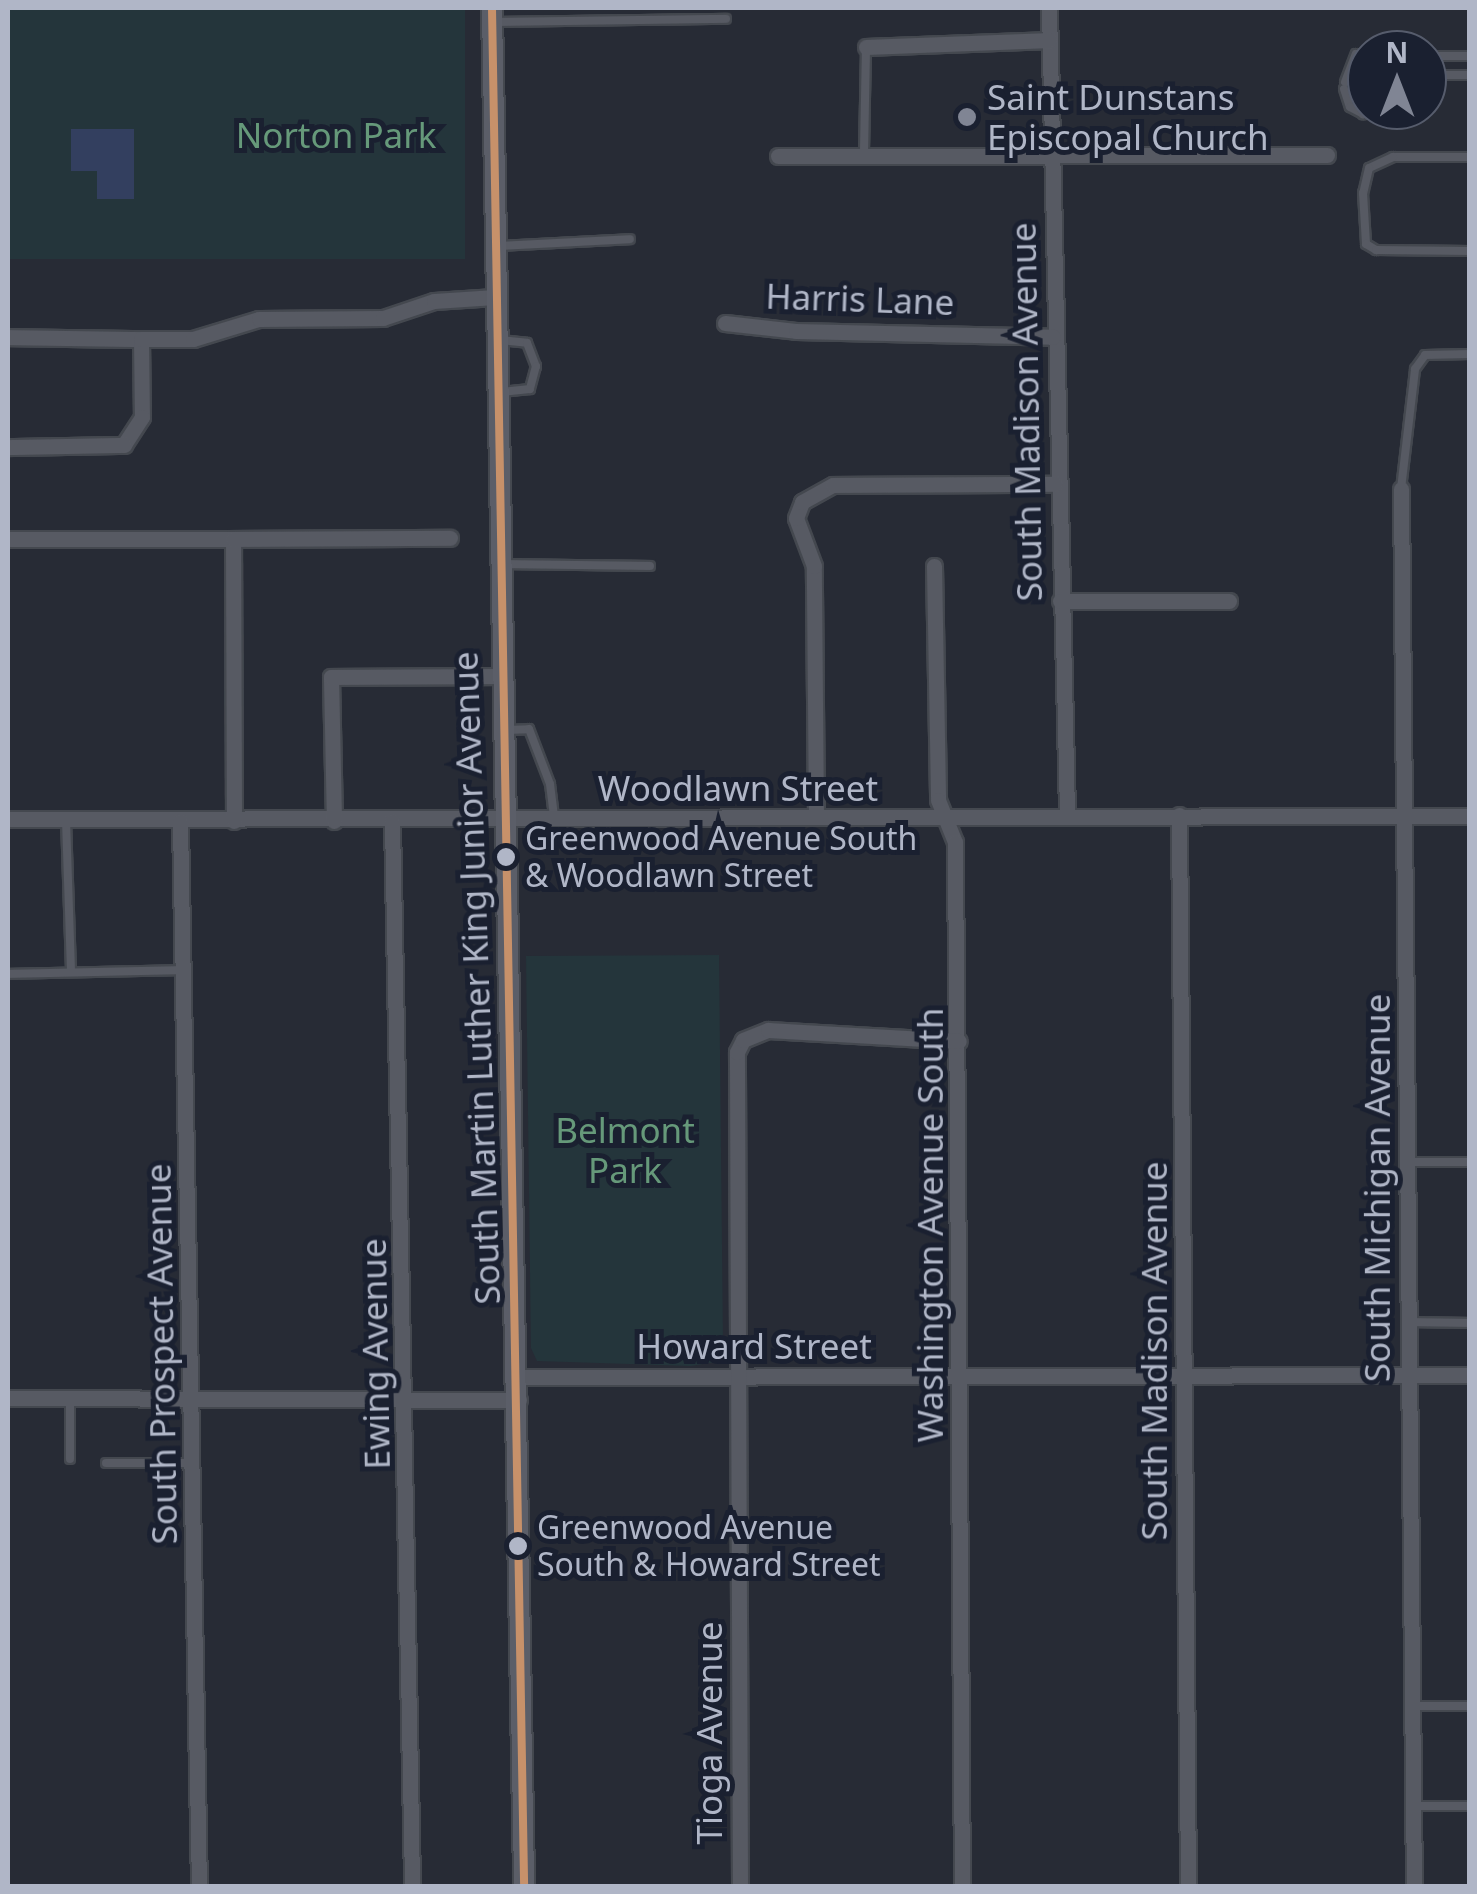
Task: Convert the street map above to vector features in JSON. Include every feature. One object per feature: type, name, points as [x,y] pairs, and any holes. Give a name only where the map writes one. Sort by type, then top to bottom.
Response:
[{"type":"street","name":"South Madison Avenue","points":[[1049,8],[1055,484],[1068,816]]},
{"type":"street","name":"South Martin Luther King Junior Avenue","points":[[492,15],[500,676],[507,818],[520,1400],[524,1886]]},
{"type":"street","points":[[866,47],[1050,40]]},
{"type":"street","points":[[778,156],[864,152],[1327,155]]},
{"type":"street","points":[[8,338],[192,339],[259,319],[383,318],[434,301],[494,298]]},
{"type":"street","name":"Harris Lane","points":[[725,323],[796,332],[1053,337]]},
{"type":"street","points":[[8,447],[111,448],[133,439],[142,417],[141,339]]},
{"type":"street","points":[[816,817],[814,566],[796,518],[813,491],[1055,484]]},
{"type":"street","name":"South Michigan Avenue","points":[[1401,489],[1414,1886]]},
{"type":"street","points":[[8,539],[450,538]]},
{"type":"street","points":[[233,539],[234,822]]},
{"type":"street","name":"Washington Avenue South","points":[[934,566],[938,800],[956,842],[962,1886]]},
{"type":"street","points":[[1060,601],[1229,601]]},
{"type":"street","points":[[334,821],[331,677],[500,676]]},
{"type":"street","name":"South Madison Avenue","points":[[1179,816],[1188,1886]]},
{"type":"street","name":"Woodlawn Street","points":[[8,820],[1470,816]]},
{"type":"street","name":"Ewing Avenue","points":[[392,820],[407,1400],[412,1886]]},
{"type":"street","name":"South Prospect Avenue","points":[[180,821],[198,1886]]},
{"type":"street","name":"Tioga Avenue","points":[[740,1886],[734,1067],[744,1040],[768,1030],[960,1041]]},
{"type":"street","name":"Howard Street","points":[[519,1376],[1470,1374]]},
{"type":"street","points":[[8,1398],[520,1400]]},
{"type":"lane","points":[[492,15],[726,19]]},
{"type":"lane","points":[[864,152],[866,47]]},
{"type":"lane","points":[[1470,156],[1393,157],[1369,168],[1363,193],[1366,244],[1376,250],[1470,251]]},
{"type":"lane","points":[[494,246],[630,239]]},
{"type":"lane","points":[[495,340],[527,343],[536,366],[530,388],[496,392]]},
{"type":"lane","points":[[1401,489],[1415,370],[1425,355],[1470,354]]},
{"type":"lane","points":[[499,564],[650,566]]},
{"type":"lane","points":[[502,730],[529,729],[550,784],[554,818]]},
{"type":"lane","points":[[66,820],[71,972]]},
{"type":"lane","points":[[8,974],[183,970]]},
{"type":"lane","points":[[1406,1162],[1470,1162]]},
{"type":"lane","points":[[1407,1322],[1470,1322]]},
{"type":"lane","points":[[70,1398],[70,1458]]},
{"type":"lane","points":[[106,1464],[193,1462]]},
{"type":"lane","points":[[1410,1706],[1470,1706]]},
{"type":"lane","points":[[1412,1806],[1470,1806]]},
{"type":"green space","name":"Norton Park","points":[[8,8],[465,8],[465,259],[8,259]]},
{"type":"green space","name":"Belmont Park","points":[[719,955],[723,1345],[715,1362],[691,1366],[537,1361],[531,1348],[526,956]]},
{"type":"water","points":[[71,129],[134,129],[134,199],[97,199],[97,171],[71,171]]},
{"type":"transit line","points":[[492,8],[524,1886]]},
{"type":"place","name":"Saint Dunstans Episcopal Church","points":[[967,117]]},
{"type":"place","name":"Greenwood Avenue South & Woodlawn Street","points":[[506,857]]},
{"type":"place","name":"Greenwood Avenue South & Howard Street","points":[[518,1546]]}]
